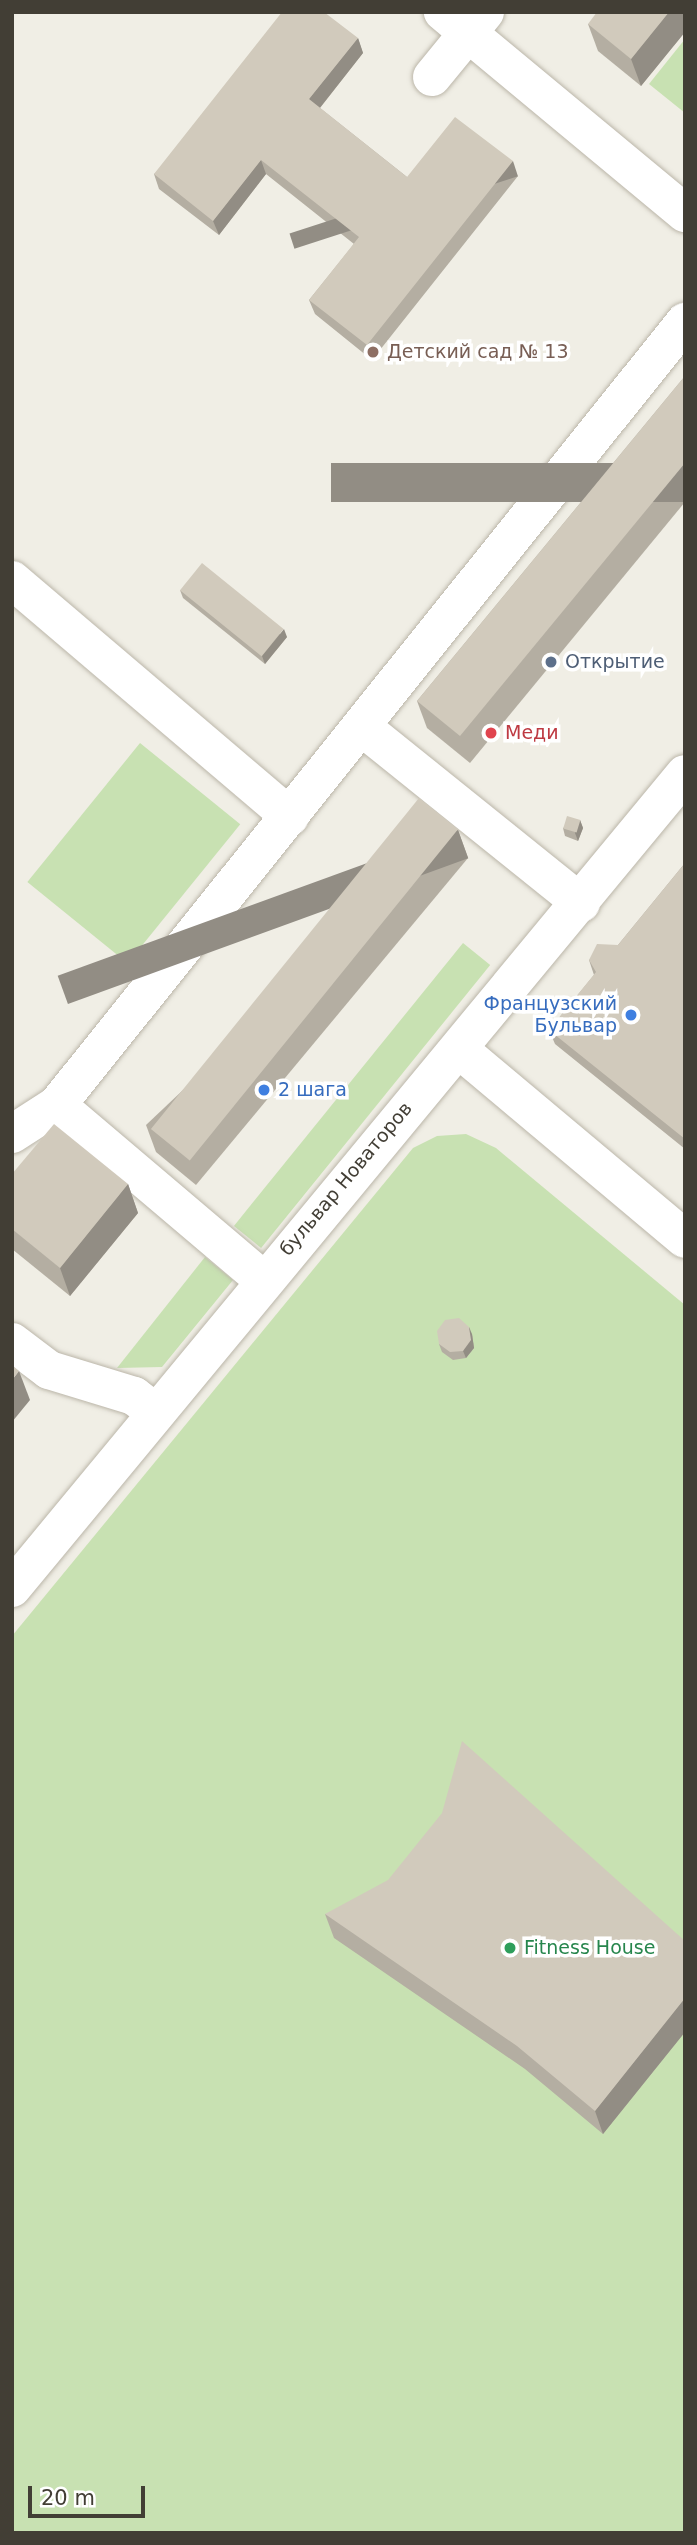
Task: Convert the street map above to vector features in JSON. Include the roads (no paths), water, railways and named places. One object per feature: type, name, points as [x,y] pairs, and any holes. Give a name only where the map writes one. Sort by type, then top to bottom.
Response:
[{"type":"street","points":[[432,77],[465,19],[685,213]]},
{"type":"street","points":[[12,1134],[57,1105],[685,322]]},
{"type":"street","points":[[12,580],[290,817]]},
{"type":"street","points":[[362,727],[581,903]]},
{"type":"street","name":"бульвар Новаторов","points":[[12,1588],[398,1114],[461,1051],[685,774]]},
{"type":"street","points":[[461,1051],[685,1239]]},
{"type":"street","points":[[57,1105],[263,1280]]},
{"type":"street","points":[[12,1342],[49,1370],[134,1396],[155,1412]]},
{"type":"place","name":"Детский сад № 13","points":[[373,352]]},
{"type":"place","name":"Открытие","points":[[551,662]]},
{"type":"place","name":"Меди","points":[[491,733]]},
{"type":"place","name":"Французский Бульвар","points":[[631,1015]]},
{"type":"place","name":"2 шага","points":[[264,1090]]},
{"type":"place","name":"Fitness House","points":[[510,1948]]}]
